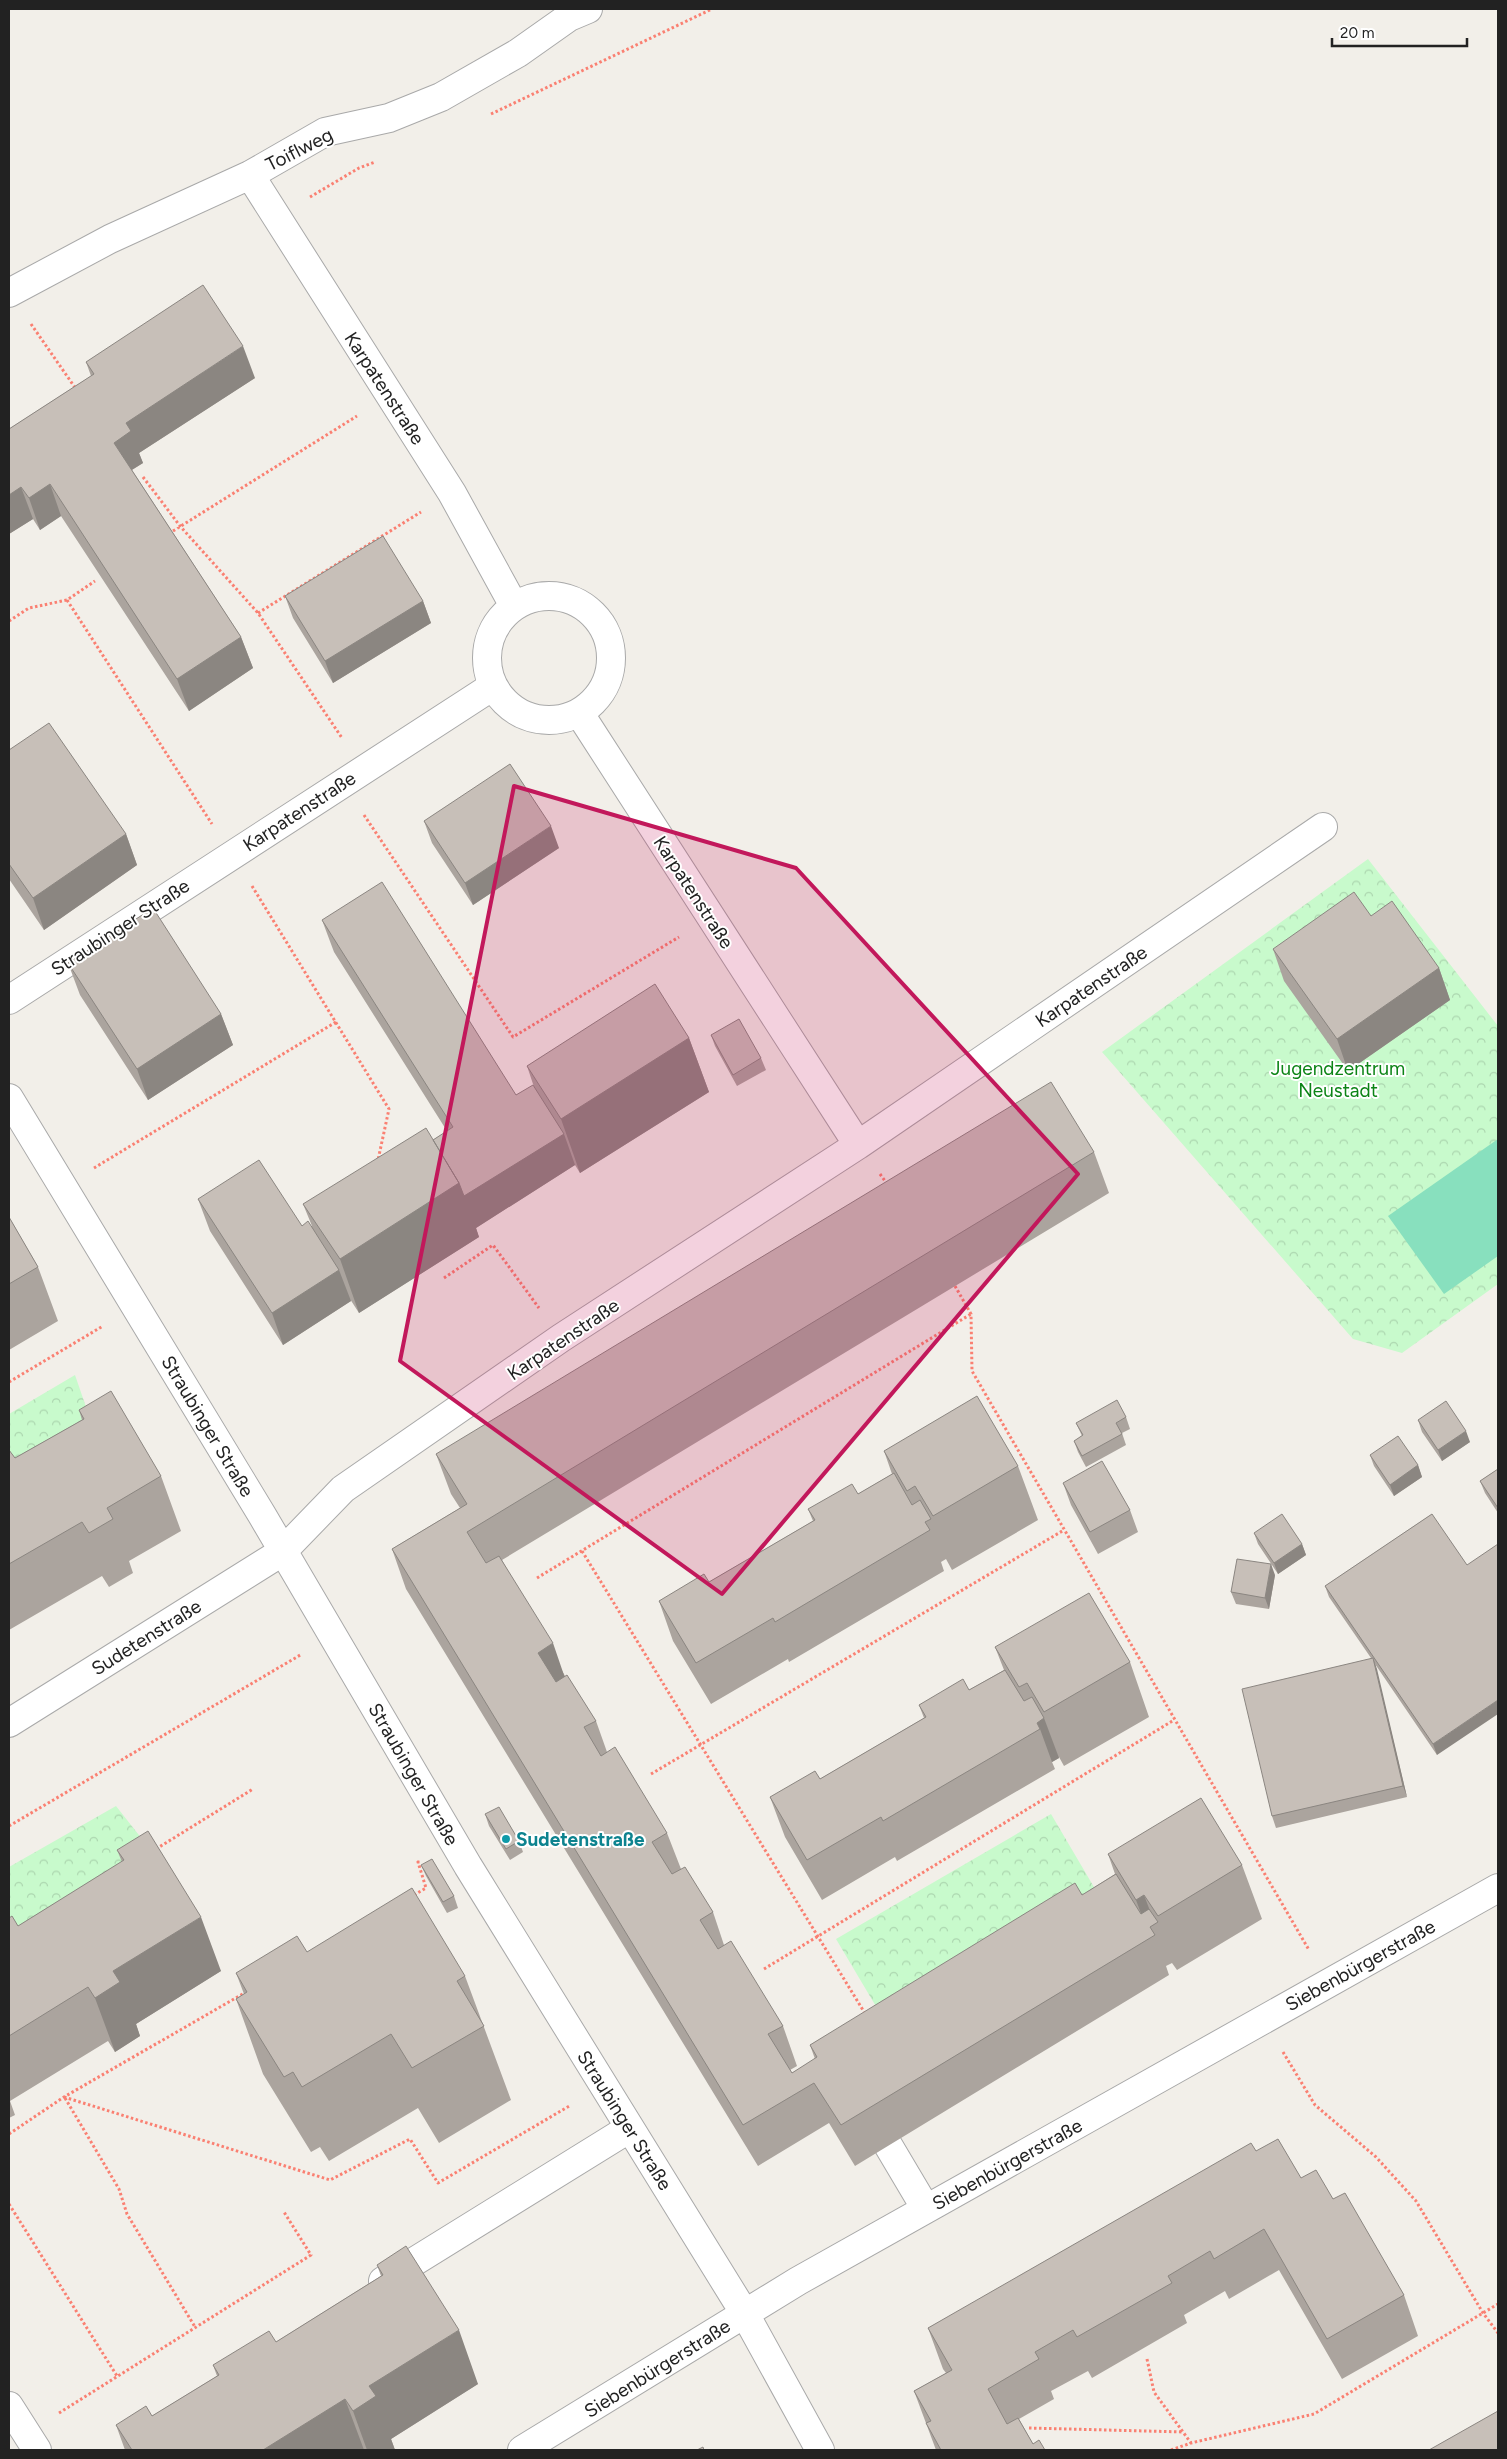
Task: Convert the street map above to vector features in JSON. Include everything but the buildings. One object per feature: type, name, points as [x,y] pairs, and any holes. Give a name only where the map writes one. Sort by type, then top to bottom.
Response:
[{"type":"street","name":"Toiflweg","points":[[9,292],[110,239],[250,175],[325,132],[389,118],[441,97],[518,53],[569,17],[588,9]]},
{"type":"street","name":"Karpatenstraße","points":[[250,175],[452,493],[514,606]]},
{"type":"street","points":[[543,596],[576,602],[602,623],[612,659],[602,694],[580,714],[544,722],[514,711],[492,686],[486,657],[494,626],[514,606],[543,596]]},
{"type":"street","name":"Karpatenstraße","points":[[232,855],[492,686]]},
{"type":"street","name":"Karpatenstraße","points":[[580,714],[858,1145]]},
{"type":"street","name":"Karpatenstraße","points":[[282,1552],[343,1489],[561,1338],[858,1145],[1324,827]]},
{"type":"street","name":"Straubinger Straße","points":[[9,1000],[232,855]]},
{"type":"street","name":"Straubinger Straße","points":[[9,1098],[333,1636],[468,1866],[745,2314],[820,2450]]},
{"type":"street","name":"Sudetenstraße","points":[[9,1723],[282,1552]]},
{"type":"street","name":"Siebenbürgerstraße","points":[[522,2450],[798,2281],[1498,1888]]},
{"type":"street","points":[[360,2296],[630,2128]]},
{"type":"street","points":[[888,2146],[926,2210]]},
{"type":"street","points":[[9,2406],[32,2442]]},
{"type":"path","points":[[9,292],[78,392]]},
{"type":"path","points":[[173,531],[390,395]]},
{"type":"path","points":[[143,476],[180,526],[258,613],[353,777],[514,1037],[711,918]]},
{"type":"path","points":[[258,613],[452,493]]},
{"type":"path","points":[[9,621],[29,608],[67,600],[95,581]]},
{"type":"path","points":[[67,600],[232,855],[389,1109],[378,1161]]},
{"type":"path","points":[[62,1187],[336,1022]]},
{"type":"path","points":[[858,1145],[893,1192]]},
{"type":"path","points":[[444,1278],[493,1245],[561,1338]]},
{"type":"path","points":[[955,1286],[971,1314],[972,1371],[1328,1983]]},
{"type":"path","points":[[9,1382],[135,1306]]},
{"type":"path","points":[[537,1578],[971,1314]]},
{"type":"path","points":[[651,1774],[1064,1530]]},
{"type":"path","points":[[582,1551],[868,2018]]},
{"type":"path","points":[[9,1826],[333,1636]]},
{"type":"path","points":[[764,1969],[1174,1720]]},
{"type":"path","points":[[152,1851],[253,1789]]},
{"type":"path","points":[[410,1896],[426,1888],[418,1862],[468,1866]]},
{"type":"path","points":[[9,2134],[64,2097],[253,1988]]},
{"type":"path","points":[[1264,2019],[1314,2106],[1376,2157],[1416,2201],[1498,2333]]},
{"type":"path","points":[[64,2097],[330,2180],[410,2139],[438,2182],[604,2085]]},
{"type":"path","points":[[64,2097],[119,2189],[127,2214],[196,2327]]},
{"type":"path","points":[[9,2204],[118,2376]]},
{"type":"path","points":[[32,2442],[118,2376],[311,2255],[284,2212]]},
{"type":"path","points":[[1171,2450],[1191,2443],[1314,2414],[1498,2304]]},
{"type":"path","points":[[1147,2359],[1154,2392],[1191,2443]]},
{"type":"path","points":[[1030,2428],[1184,2432]]},
{"type":"highlighted area","points":[[514,786],[796,868],[1078,1174],[722,1594],[400,1361]]},
{"type":"green space","name":"Jugendzentrum Neustadt","points":[[1368,859],[1498,1026],[1498,1284],[1402,1353],[1353,1339],[1102,1052]]},
{"type":"green space","points":[[1498,1139],[1498,1256],[1444,1294],[1388,1216]]},
{"type":"green space","points":[[75,1375],[97,1439],[9,1491],[9,1414]]},
{"type":"green space","points":[[116,1806],[172,1877],[9,1974],[9,1867]]},
{"type":"green space","points":[[1051,1814],[1101,1899],[887,2025],[836,1939]]},
{"type":"place","name":"Sudetenstraße","points":[[506,1839]]}]
